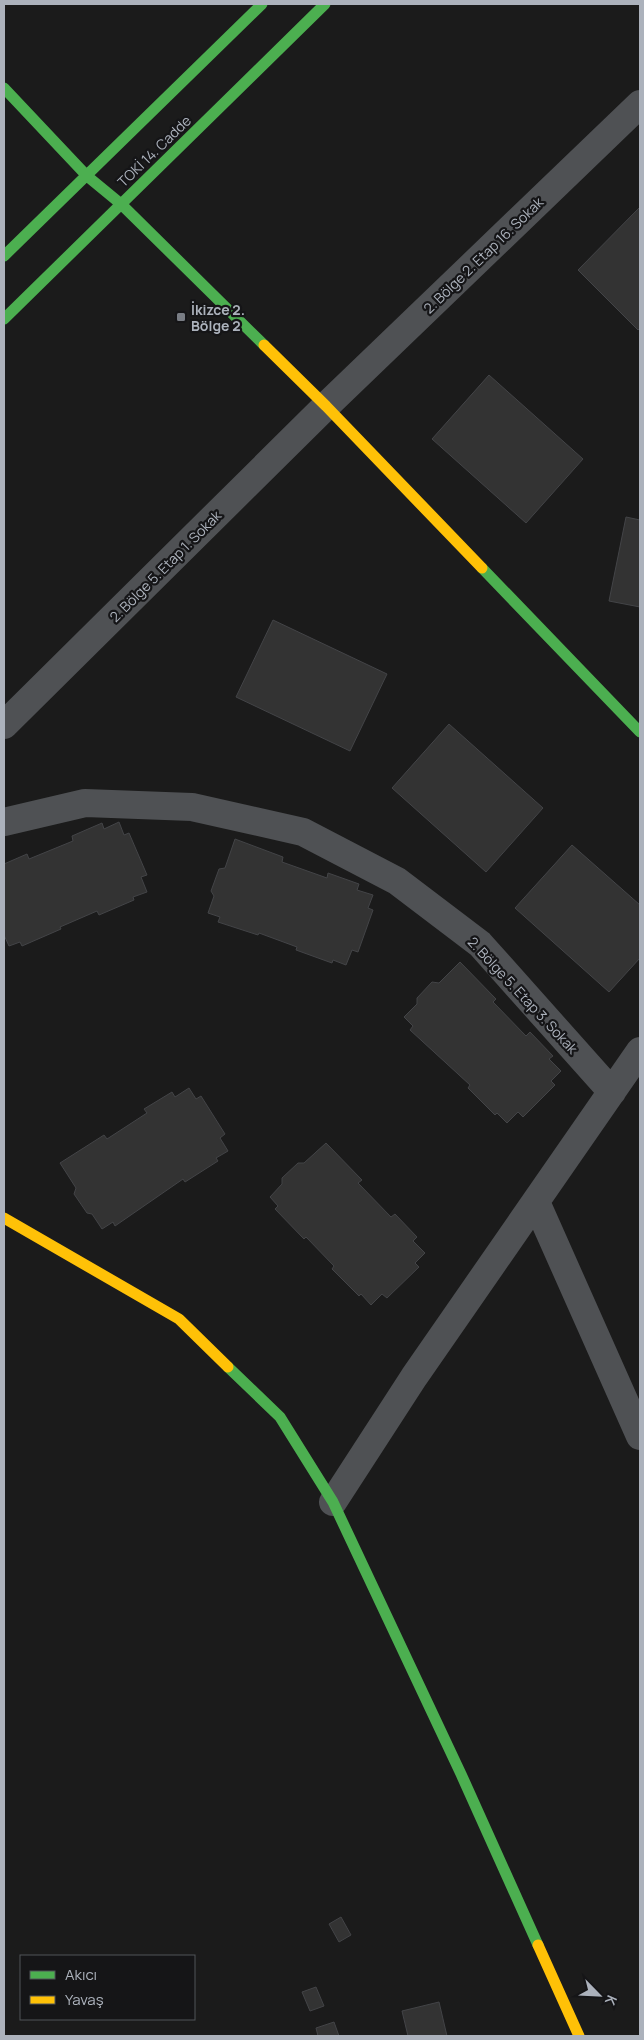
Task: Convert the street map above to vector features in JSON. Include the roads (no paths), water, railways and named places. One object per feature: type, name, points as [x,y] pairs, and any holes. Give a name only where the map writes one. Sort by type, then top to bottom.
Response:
[{"type":"street","points":[[4,256],[262,4]]},
{"type":"street","name":"TOKİ 14. Cadde","points":[[4,319],[325,4]]},
{"type":"street","points":[[4,88],[86,176],[120,204],[326,406],[640,732]]},
{"type":"street","name":"2. Bölge 2. Etap 16. Sokak","points":[[326,406],[640,104]]},
{"type":"street","name":"2. Bölge 5. Etap 1. Sokak","points":[[4,725],[326,406]]},
{"type":"street","name":"2. Bölge 5. Etap 3. Sokak","points":[[4,822],[85,803],[192,807],[303,832],[397,881],[480,944],[612,1092]]},
{"type":"street","points":[[333,1502],[414,1377],[640,1050]]},
{"type":"street","points":[[536,1202],[640,1436]]},
{"type":"street","points":[[4,1218],[179,1319],[280,1417],[333,1502],[461,1774],[579,2036]]},
{"type":"place","name":"İkizce 2. Bölge 2","points":[[181,317]]}]
